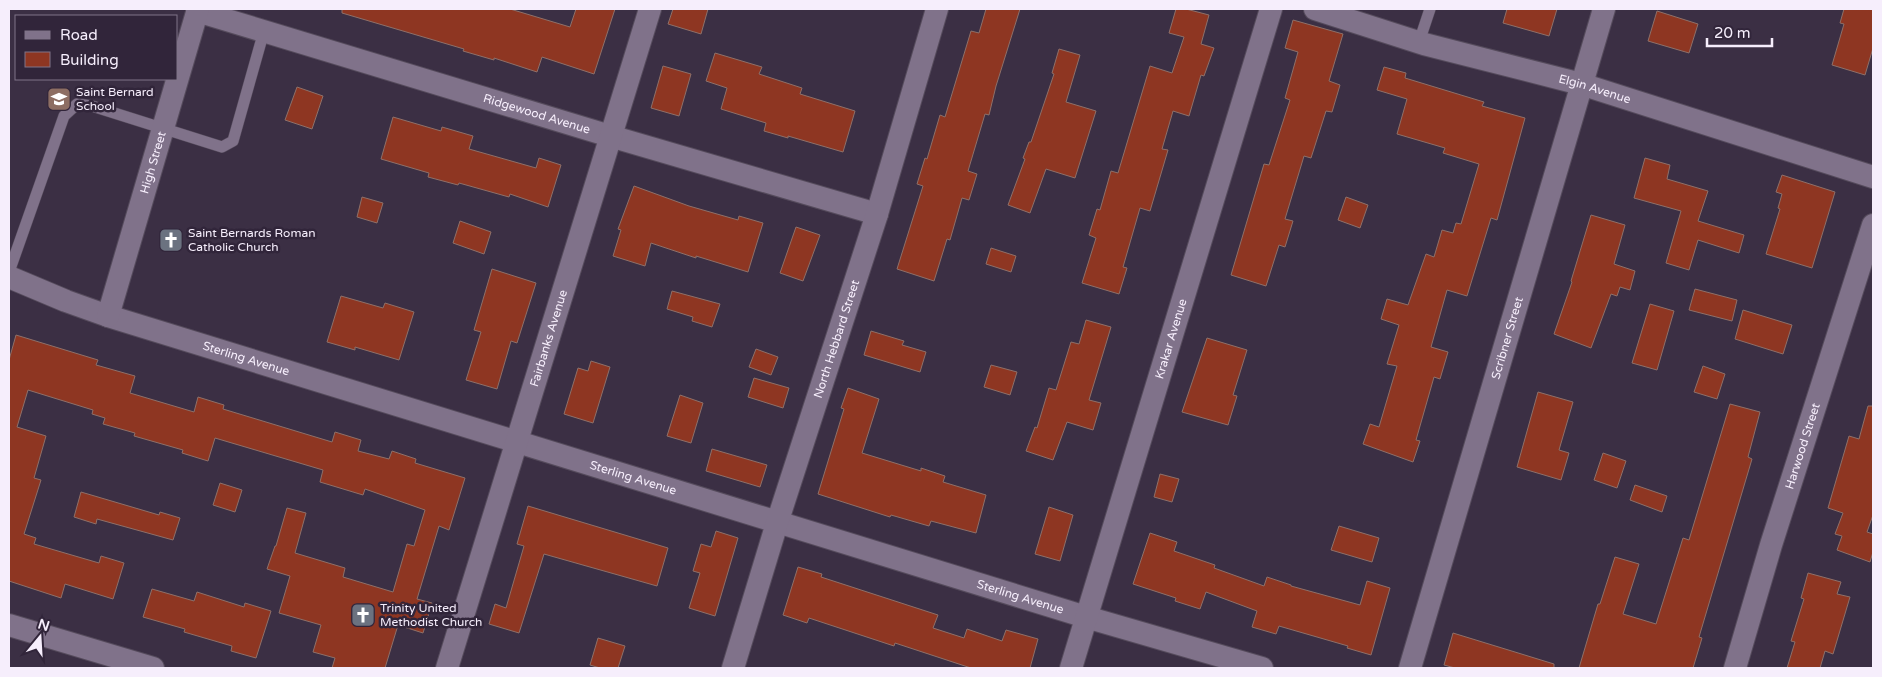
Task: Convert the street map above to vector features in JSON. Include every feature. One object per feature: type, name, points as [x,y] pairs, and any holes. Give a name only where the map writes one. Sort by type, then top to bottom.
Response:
[{"type":"street","name":"Fairbanks Avenue","points":[[447,668],[650,9]]},
{"type":"street","name":"North Hebbard Street","points":[[733,668],[777,523],[878,214],[937,9]]},
{"type":"street","name":"Krakar Avenue","points":[[1071,668],[1271,9]]},
{"type":"street","name":"Elgin Avenue","points":[[1315,9],[1419,42],[1581,84],[1873,177]]},
{"type":"street","name":"Scribner Street","points":[[1410,668],[1604,9]]},
{"type":"street","name":"Ridgewood Avenue","points":[[198,10],[610,136],[878,214]]},
{"type":"street","name":"High Street","points":[[178,76],[198,10]]},
{"type":"street","name":"High Street","points":[[108,316],[177,80]]},
{"type":"street","name":"Harwood Street","points":[[1735,668],[1771,545],[1873,225]]},
{"type":"street","name":"Sterling Avenue","points":[[9,277],[108,316],[777,523],[1086,617],[1262,668]]},
{"type":"street","points":[[9,625],[153,668]]},
{"type":"lane","points":[[1419,42],[1430,9]]},
{"type":"lane","points":[[9,272],[64,116],[77,104],[92,106],[222,147],[233,141],[264,31]]},
{"type":"building","points":[[342,9],[510,9],[570,27],[576,9],[615,9],[594,74],[542,57],[537,72],[342,13]]},
{"type":"building","points":[[673,9],[708,9],[701,34],[668,24]]},
{"type":"building","points":[[986,9],[1020,9],[989,115],[985,114],[968,171],[977,174],[969,200],[962,198],[950,240],[947,239],[934,281],[897,269],[923,186],[917,184],[925,158],[927,159],[940,115],[945,117],[971,31],[979,33]]},
{"type":"building","points":[[1176,9],[1186,9],[1209,15],[1201,44],[1214,48],[1204,76],[1201,75],[1189,116],[1173,111],[1162,149],[1168,150],[1150,211],[1140,208],[1123,267],[1127,268],[1119,294],[1082,283],[1096,238],[1089,235],[1097,209],[1100,210],[1111,171],[1118,173],[1150,66],[1172,73],[1184,37],[1169,33]]},
{"type":"building","points":[[1507,9],[1557,9],[1549,36],[1503,23]]},
{"type":"building","points":[[1844,9],[1873,9],[1873,48],[1865,75],[1832,65],[1844,24],[1840,23]]},
{"type":"building","points":[[1657,11],[1698,24],[1689,53],[1648,41]]},
{"type":"building","points":[[1293,20],[1343,34],[1329,81],[1340,85],[1332,112],[1326,111],[1311,158],[1304,156],[1285,219],[1293,221],[1285,247],[1279,245],[1266,286],[1231,275],[1264,164],[1269,165],[1290,100],[1285,98],[1298,52],[1285,48]]},
{"type":"building","points":[[1059,49],[1080,55],[1066,102],[1096,111],[1075,178],[1046,169],[1030,213],[1008,205],[1054,74],[1052,73]]},
{"type":"building","points":[[715,53],[762,67],[759,74],[802,88],[800,94],[855,111],[843,152],[764,131],[766,123],[721,109],[727,88],[706,81]]},
{"type":"building","points":[[663,66],[691,74],[679,116],[651,108]]},
{"type":"building","points":[[1384,67],[1406,73],[1405,78],[1484,102],[1482,106],[1525,118],[1497,220],[1491,218],[1467,296],[1447,290],[1431,347],[1448,352],[1440,379],[1434,377],[1416,440],[1420,441],[1413,462],[1363,444],[1370,424],[1379,427],[1397,366],[1387,364],[1399,325],[1381,319],[1387,299],[1408,305],[1426,254],[1434,257],[1442,230],[1453,233],[1456,223],[1461,224],[1479,164],[1443,153],[1445,148],[1397,134],[1407,99],[1377,90]]},
{"type":"building","points":[[297,87],[323,96],[312,129],[285,120]]},
{"type":"building","points":[[393,117],[441,131],[442,127],[473,136],[469,149],[536,168],[539,158],[561,165],[548,207],[510,194],[509,197],[459,183],[458,185],[428,177],[429,173],[381,159]]},
{"type":"building","points":[[1645,158],[1670,165],[1667,179],[1708,191],[1698,221],[1744,235],[1739,253],[1698,240],[1689,270],[1666,263],[1681,211],[1634,198]]},
{"type":"building","points":[[1782,175],[1835,192],[1812,268],[1766,254],[1780,209],[1778,208],[1782,194],[1776,192]]},
{"type":"building","points":[[634,186],[689,206],[738,220],[739,216],[763,223],[748,272],[651,243],[645,266],[613,256],[621,230],[618,229]]},
{"type":"building","points":[[362,197],[383,203],[377,223],[357,217]]},
{"type":"building","points":[[1346,197],[1368,205],[1360,228],[1338,220]]},
{"type":"building","points":[[1591,215],[1625,225],[1614,264],[1635,271],[1630,290],[1620,287],[1617,296],[1611,294],[1591,348],[1554,334],[1572,282]]},
{"type":"building","points":[[460,221],[491,232],[484,254],[453,243]]},
{"type":"building","points":[[796,227],[820,235],[803,281],[780,273]]},
{"type":"building","points":[[991,248],[1016,256],[1011,272],[986,264]]},
{"type":"building","points":[[492,269],[536,283],[517,343],[511,341],[497,389],[466,380],[481,332],[474,330]]},
{"type":"building","points":[[1695,289],[1737,300],[1732,321],[1689,310]]},
{"type":"building","points":[[672,291],[720,304],[712,327],[692,321],[693,317],[667,309]]},
{"type":"building","points":[[341,296],[383,308],[385,303],[414,312],[399,360],[355,347],[355,350],[327,342]]},
{"type":"building","points":[[1650,304],[1674,311],[1657,370],[1632,363]]},
{"type":"building","points":[[1743,310],[1792,325],[1783,354],[1735,339]]},
{"type":"building","points":[[1086,320],[1111,327],[1089,400],[1101,403],[1093,430],[1067,422],[1053,460],[1026,451],[1035,427],[1037,428],[1049,388],[1056,390],[1071,342],[1079,344]]},
{"type":"building","points":[[871,331],[904,341],[902,345],[926,352],[920,372],[864,355]]},
{"type":"building","points":[[16,335],[98,360],[96,365],[135,376],[130,393],[194,412],[198,397],[224,405],[223,409],[332,442],[335,432],[361,440],[358,451],[389,459],[392,451],[416,459],[415,463],[465,478],[449,530],[439,526],[417,599],[432,603],[423,633],[398,625],[385,668],[332,668],[335,658],[313,652],[321,625],[279,613],[290,576],[267,569],[287,508],[306,513],[295,553],[345,568],[343,577],[393,592],[407,544],[414,546],[425,510],[365,489],[363,495],[320,482],[323,470],[215,438],[208,461],[182,453],[183,450],[134,436],[135,433],[103,424],[105,418],[92,414],[93,410],[28,390],[17,427],[46,436],[34,478],[41,480],[24,534],[36,538],[34,544],[99,563],[101,556],[124,563],[113,599],[65,584],[61,598],[9,581],[9,360]]},
{"type":"building","points":[[1207,338],[1247,350],[1233,395],[1237,396],[1228,425],[1182,412]]},
{"type":"building","points":[[756,349],[778,357],[771,375],[749,367]]},
{"type":"building","points":[[591,361],[610,367],[593,423],[564,414],[578,368],[588,371]]},
{"type":"building","points":[[991,365],[1017,372],[1010,395],[984,387]]},
{"type":"building","points":[[1703,366],[1725,374],[1717,399],[1694,392]]},
{"type":"building","points":[[754,378],[789,388],[783,408],[748,397]]},
{"type":"building","points":[[848,388],[879,399],[862,453],[921,471],[921,468],[945,476],[943,482],[986,495],[976,533],[931,521],[929,526],[891,515],[890,517],[818,494],[844,409],[841,408]]},
{"type":"building","points":[[1538,392],[1573,402],[1559,450],[1569,453],[1561,480],[1517,467]]},
{"type":"building","points":[[680,395],[703,403],[691,443],[667,436]]},
{"type":"building","points":[[1730,404],[1760,412],[1748,457],[1752,459],[1699,637],[1702,638],[1693,668],[1579,668],[1598,604],[1600,604],[1615,557],[1639,564],[1623,614],[1656,624],[1683,538],[1689,540]]},
{"type":"building","points":[[1868,406],[1873,406],[1873,515],[1867,532],[1873,534],[1873,552],[1870,562],[1837,550],[1842,536],[1835,534],[1843,513],[1828,508],[1849,436],[1859,439]]},
{"type":"building","points":[[712,449],[767,465],[760,487],[706,471]]},
{"type":"building","points":[[1603,453],[1626,461],[1617,488],[1594,480]]},
{"type":"building","points":[[1160,474],[1179,479],[1172,502],[1154,497]]},
{"type":"building","points":[[220,483],[242,490],[235,512],[213,505]]},
{"type":"building","points":[[1635,485],[1667,496],[1662,512],[1630,500]]},
{"type":"building","points":[[81,492],[159,515],[160,512],[180,518],[173,540],[97,519],[96,524],[74,517]]},
{"type":"building","points":[[528,506],[668,548],[657,586],[544,554],[519,633],[489,624],[495,604],[506,608],[524,546],[517,544]]},
{"type":"building","points":[[1049,507],[1073,515],[1060,561],[1035,554]]},
{"type":"building","points":[[1339,526],[1379,538],[1372,562],[1331,550]]},
{"type":"building","points":[[716,531],[738,538],[715,616],[689,608],[700,573],[693,571],[701,544],[711,547]]},
{"type":"building","points":[[1150,533],[1177,542],[1174,551],[1215,565],[1214,568],[1264,586],[1267,577],[1291,586],[1360,605],[1367,581],[1390,588],[1371,655],[1347,648],[1348,646],[1279,626],[1276,634],[1252,627],[1257,611],[1206,592],[1200,609],[1175,601],[1176,598],[1133,584]]},
{"type":"building","points":[[798,567],[822,574],[821,577],[938,615],[933,628],[964,638],[967,629],[1002,641],[1006,630],[1038,639],[1030,668],[971,668],[895,643],[894,646],[809,618],[807,623],[783,615]]},
{"type":"building","points":[[1808,573],[1841,582],[1837,594],[1850,597],[1833,654],[1825,651],[1820,668],[1787,668],[1795,642],[1791,641],[1804,599],[1801,598]]},
{"type":"building","points":[[152,589],[194,601],[197,592],[244,607],[245,603],[271,611],[256,658],[231,651],[232,646],[184,632],[185,629],[143,617]]},
{"type":"building","points":[[1453,633],[1554,664],[1554,668],[1455,668],[1444,665]]},
{"type":"building","points":[[598,638],[625,646],[618,668],[600,668],[590,665]]},
{"type":"place","name":"Saint Bernard School","points":[[59,99]]},
{"type":"place","name":"Saint Bernards Roman Catholic Church","points":[[171,240]]},
{"type":"place","name":"Trinity United Methodist Church","points":[[363,615]]}]
